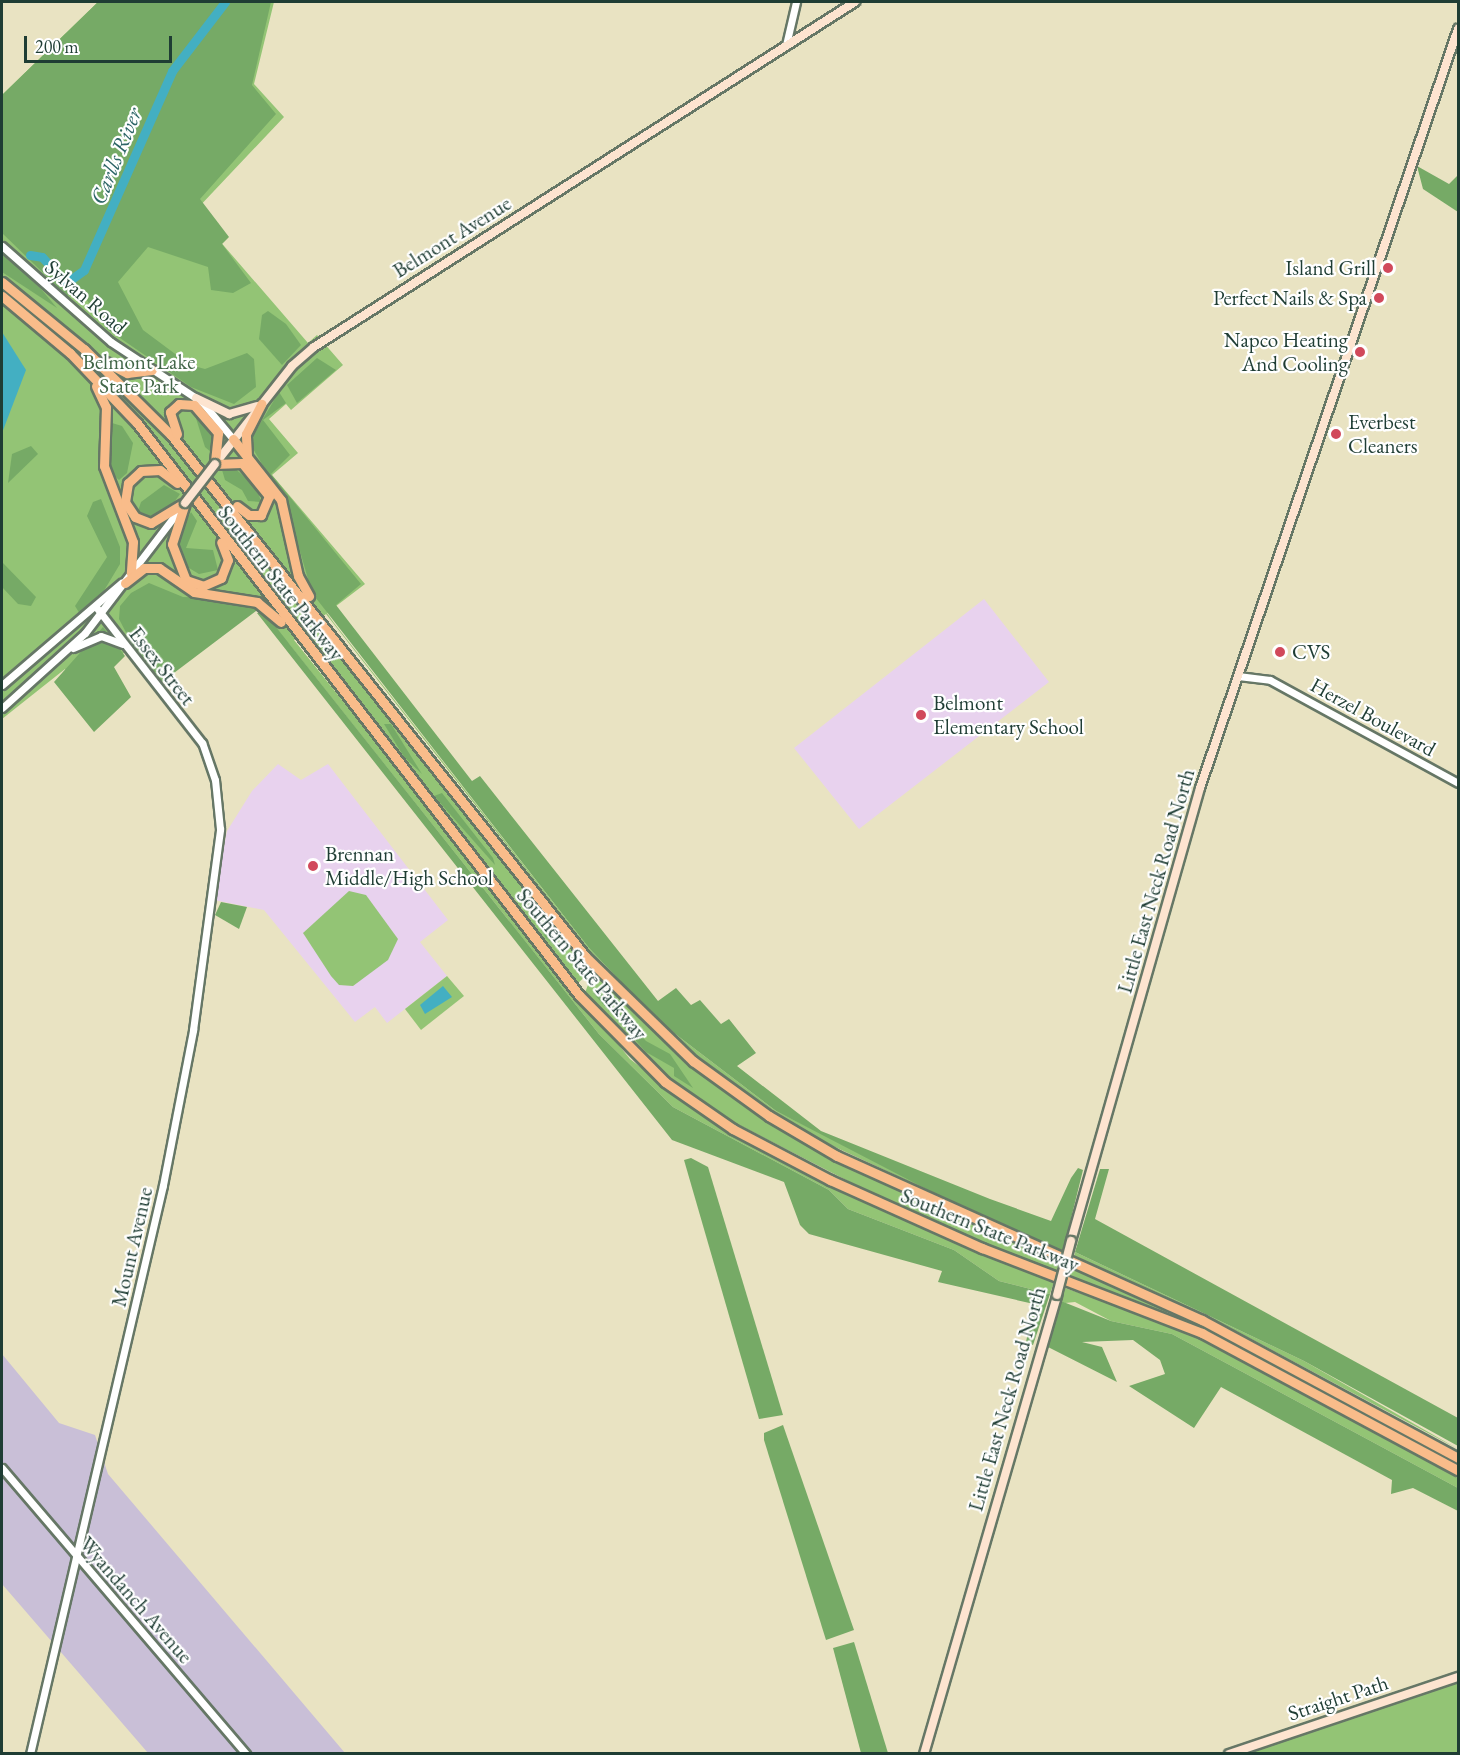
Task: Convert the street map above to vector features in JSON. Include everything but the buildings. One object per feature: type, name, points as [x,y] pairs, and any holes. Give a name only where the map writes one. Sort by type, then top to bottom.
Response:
[{"type":"highway","name":"Southern State Parkway","points":[[2,282],[74,340],[198,466],[585,956],[652,1025],[725,1086],[848,1161],[1202,1320],[1458,1458]]},
{"type":"highway","name":"Southern State Parkway","points":[[2,296],[70,353],[129,414],[215,529],[588,1006],[634,1056],[687,1099],[757,1142],[906,1216],[1210,1336],[1458,1470]]},
{"type":"highway","points":[[74,340],[121,371],[152,370]]},
{"type":"highway","points":[[70,353],[106,404],[103,461],[133,542],[131,573]]},
{"type":"highway","points":[[198,466],[169,423],[171,410],[182,403],[196,407],[217,430],[215,464],[230,460],[244,464],[270,502],[264,513],[251,516],[225,499]]},
{"type":"highway","points":[[248,458],[246,434],[261,404]]},
{"type":"highway","points":[[234,439],[281,500],[299,579],[328,630]]},
{"type":"highway","points":[[185,503],[163,521],[144,522],[128,509],[126,488],[138,472],[154,469],[188,492]]},
{"type":"highway","points":[[185,503],[172,548],[179,570],[192,584],[213,584],[227,570],[215,529]]},
{"type":"highway","points":[[125,583],[156,567],[194,592],[249,599],[268,609],[307,647]]},
{"type":"main road","name":"Belmont Avenue","points":[[185,503],[261,404],[314,347],[855,2]]},
{"type":"main road","name":"Little East Neck Road North","points":[[924,1754],[1200,788],[1458,29]]},
{"type":"main road","points":[[196,398],[233,414],[261,404]]},
{"type":"main road","name":"Straight Path","points":[[1229,1754],[1458,1677]]},
{"type":"street","points":[[786,45],[796,2]]},
{"type":"street","name":"Sylvan Road","points":[[2,246],[111,342],[196,398],[234,439]]},
{"type":"street","name":"Belmont Avenue","points":[[2,708],[68,651],[85,633],[99,611],[185,503]]},
{"type":"street","name":"Belmont Avenue","points":[[2,685],[99,611],[125,583],[131,573]]},
{"type":"street","name":"Essex Street","points":[[99,611],[202,743]]},
{"type":"street","points":[[77,626],[85,633]]},
{"type":"street","points":[[68,651],[101,636],[126,646]]},
{"type":"street","name":"Herzel Boulevard","points":[[1238,676],[1270,680],[1458,783]]},
{"type":"street","name":"Mount Avenue","points":[[30,1754],[152,1240],[193,1030],[220,820],[215,780],[202,743]]},
{"type":"street","name":"Wyandanch Avenue","points":[[2,1468],[246,1754]]},
{"type":"shaded area","name":"Belmont Elementary School","points":[[984,599],[1049,682],[859,829],[794,748]]},
{"type":"shaded area","name":"Brennan Middle/High School","points":[[278,764],[301,780],[328,764],[448,920],[420,942],[447,976],[387,1023],[375,1007],[355,1022],[264,910],[214,900],[227,831],[252,791]]},
{"type":"shaded area","points":[[2,1354],[59,1423],[95,1435],[108,1474],[345,1753],[148,1753],[2,1584]]},
{"type":"green space","name":"Belmont Lake State Park","points":[[98,2],[274,2],[254,84],[284,117],[179,228],[218,239],[308,343],[317,335],[343,365],[291,410],[286,404],[269,419],[298,453],[272,475],[365,584],[327,613],[334,623],[589,948],[657,1020],[776,1111],[1062,1252],[822,1141],[777,1114],[684,1046],[650,1015],[587,948],[326,614],[316,622],[592,970],[577,984],[302,633],[294,640],[630,1059],[702,1115],[817,1177],[1054,1282],[1050,1294],[999,1281],[954,1250],[848,1209],[829,1190],[673,1107],[599,1034],[289,644],[254,608],[161,681],[133,646],[80,687],[65,669],[2,719],[2,95]]},
{"type":"green space","points":[[98,2],[271,2],[252,85],[276,114],[200,199],[229,237],[222,244],[251,283],[233,293],[211,290],[208,267],[148,247],[118,282],[143,330],[190,365],[205,369],[247,353],[254,359],[256,387],[234,404],[191,387],[107,329],[84,296],[66,295],[2,233],[2,95]]},
{"type":"green space","points":[[1417,166],[1449,184],[1458,175],[1458,212],[1423,189]]},
{"type":"green space","points":[[2,251],[41,289],[57,308],[2,272]]},
{"type":"green space","points":[[268,311],[286,324],[301,345],[282,365],[259,339],[262,315]]},
{"type":"green space","points":[[317,358],[336,370],[297,403],[287,385]]},
{"type":"green space","points":[[279,392],[286,403],[263,420],[290,455],[271,474],[361,584],[336,605],[472,781],[480,776],[658,1001],[676,988],[691,1005],[700,1000],[721,1024],[729,1019],[756,1053],[737,1066],[821,1131],[990,1199],[1051,1221],[1071,1178],[1078,1168],[1083,1170],[1063,1251],[934,1193],[776,1111],[657,1020],[589,948],[312,593],[287,506],[249,442]]},
{"type":"green space","points":[[195,415],[216,442],[211,452],[205,447]]},
{"type":"green space","points":[[112,423],[122,426],[133,443],[127,473],[119,480],[110,472],[107,454]]},
{"type":"green space","points":[[31,446],[38,454],[8,483],[12,454]]},
{"type":"green space","points":[[231,465],[257,488],[261,502],[248,501],[242,490],[225,480],[222,470]]},
{"type":"green space","points":[[164,485],[180,494],[166,514],[153,518],[138,511],[141,502]]},
{"type":"green space","points":[[101,499],[120,547],[120,564],[102,594],[80,614],[75,606],[107,557],[87,516],[93,502]]},
{"type":"green space","points":[[191,512],[197,521],[186,548],[213,550],[218,570],[199,574],[184,565],[178,536]]},
{"type":"green space","points":[[2,562],[36,597],[31,606],[18,604],[2,587]]},
{"type":"green space","points":[[149,583],[183,597],[220,598],[260,608],[162,682],[132,644],[119,619],[120,606],[131,593]]},
{"type":"green space","points":[[264,612],[599,1034],[673,1107],[829,1190],[848,1209],[954,1250],[999,1281],[1050,1294],[1033,1345],[1026,1342],[1034,1304],[938,1282],[942,1271],[809,1234],[800,1225],[784,1182],[672,1140],[257,613]]},
{"type":"green space","points":[[103,627],[125,656],[114,667],[131,697],[94,732],[54,682]]},
{"type":"green space","points":[[384,724],[391,724],[422,774],[404,757]]},
{"type":"green space","points":[[442,793],[493,858],[495,865],[434,796]]},
{"type":"green space","points":[[349,891],[366,895],[398,939],[388,960],[353,986],[339,985],[303,933]]},
{"type":"green space","points":[[519,894],[527,899],[562,952],[546,938]]},
{"type":"green space","points":[[221,902],[247,907],[239,929],[215,915]]},
{"type":"green space","points":[[447,976],[464,996],[421,1030],[405,1009]]},
{"type":"green space","points":[[590,979],[600,979],[663,1041],[765,1119],[861,1173],[1060,1260],[1056,1273],[883,1199],[718,1114],[659,1071],[606,1020],[585,993]]},
{"type":"green space","points":[[600,992],[646,1041],[670,1054],[693,1088],[674,1076],[674,1068],[646,1052],[593,993]]},
{"type":"green space","points":[[691,1158],[708,1167],[783,1415],[759,1419],[684,1160]]},
{"type":"green space","points":[[1100,1169],[1109,1169],[1095,1219],[1458,1418],[1458,1446],[1304,1361],[1075,1252]]},
{"type":"green space","points":[[1075,1252],[1304,1361],[1458,1449],[1223,1324],[1074,1257]]},
{"type":"green space","points":[[1071,1265],[1108,1284],[1169,1308],[1166,1313],[1068,1277]]},
{"type":"green space","points":[[1065,1288],[1188,1331],[1240,1356],[1458,1478],[1458,1488],[1172,1334],[1111,1321],[1075,1302],[1061,1301]]},
{"type":"green space","points":[[1061,1301],[1111,1321],[1172,1334],[1458,1488],[1458,1511],[1413,1488],[1391,1494],[1392,1480],[1221,1387],[1194,1428],[1129,1386],[1165,1374],[1160,1360],[1133,1340],[1082,1342],[1102,1347],[1117,1382],[1048,1347]]},
{"type":"green space","points":[[783,1425],[854,1630],[826,1640],[764,1440],[764,1433]]},
{"type":"green space","points":[[854,1642],[888,1753],[861,1753],[833,1648]]},
{"type":"green space","points":[[1458,1681],[1458,1753],[1246,1753],[1414,1698]]},
{"type":"water","points":[[2,332],[26,370],[2,433]]},
{"type":"water","points":[[443,986],[452,997],[425,1014],[420,1005]]},
{"type":"waterway","name":"Carlls River","points":[[30,255],[42,257],[66,283],[84,270],[172,71],[225,2]]},
{"type":"place","name":"Island Grill","points":[[1388,268]]},
{"type":"place","name":"Perfect Nails & Spa","points":[[1379,298]]},
{"type":"place","name":"Napco Heating And Cooling","points":[[1360,352]]},
{"type":"place","name":"Everbest Cleaners","points":[[1336,434]]},
{"type":"place","name":"CVS","points":[[1280,652]]},
{"type":"place","name":"Belmont Elementary School","points":[[921,715]]},
{"type":"place","name":"Brennan Middle/High School","points":[[313,866]]}]
